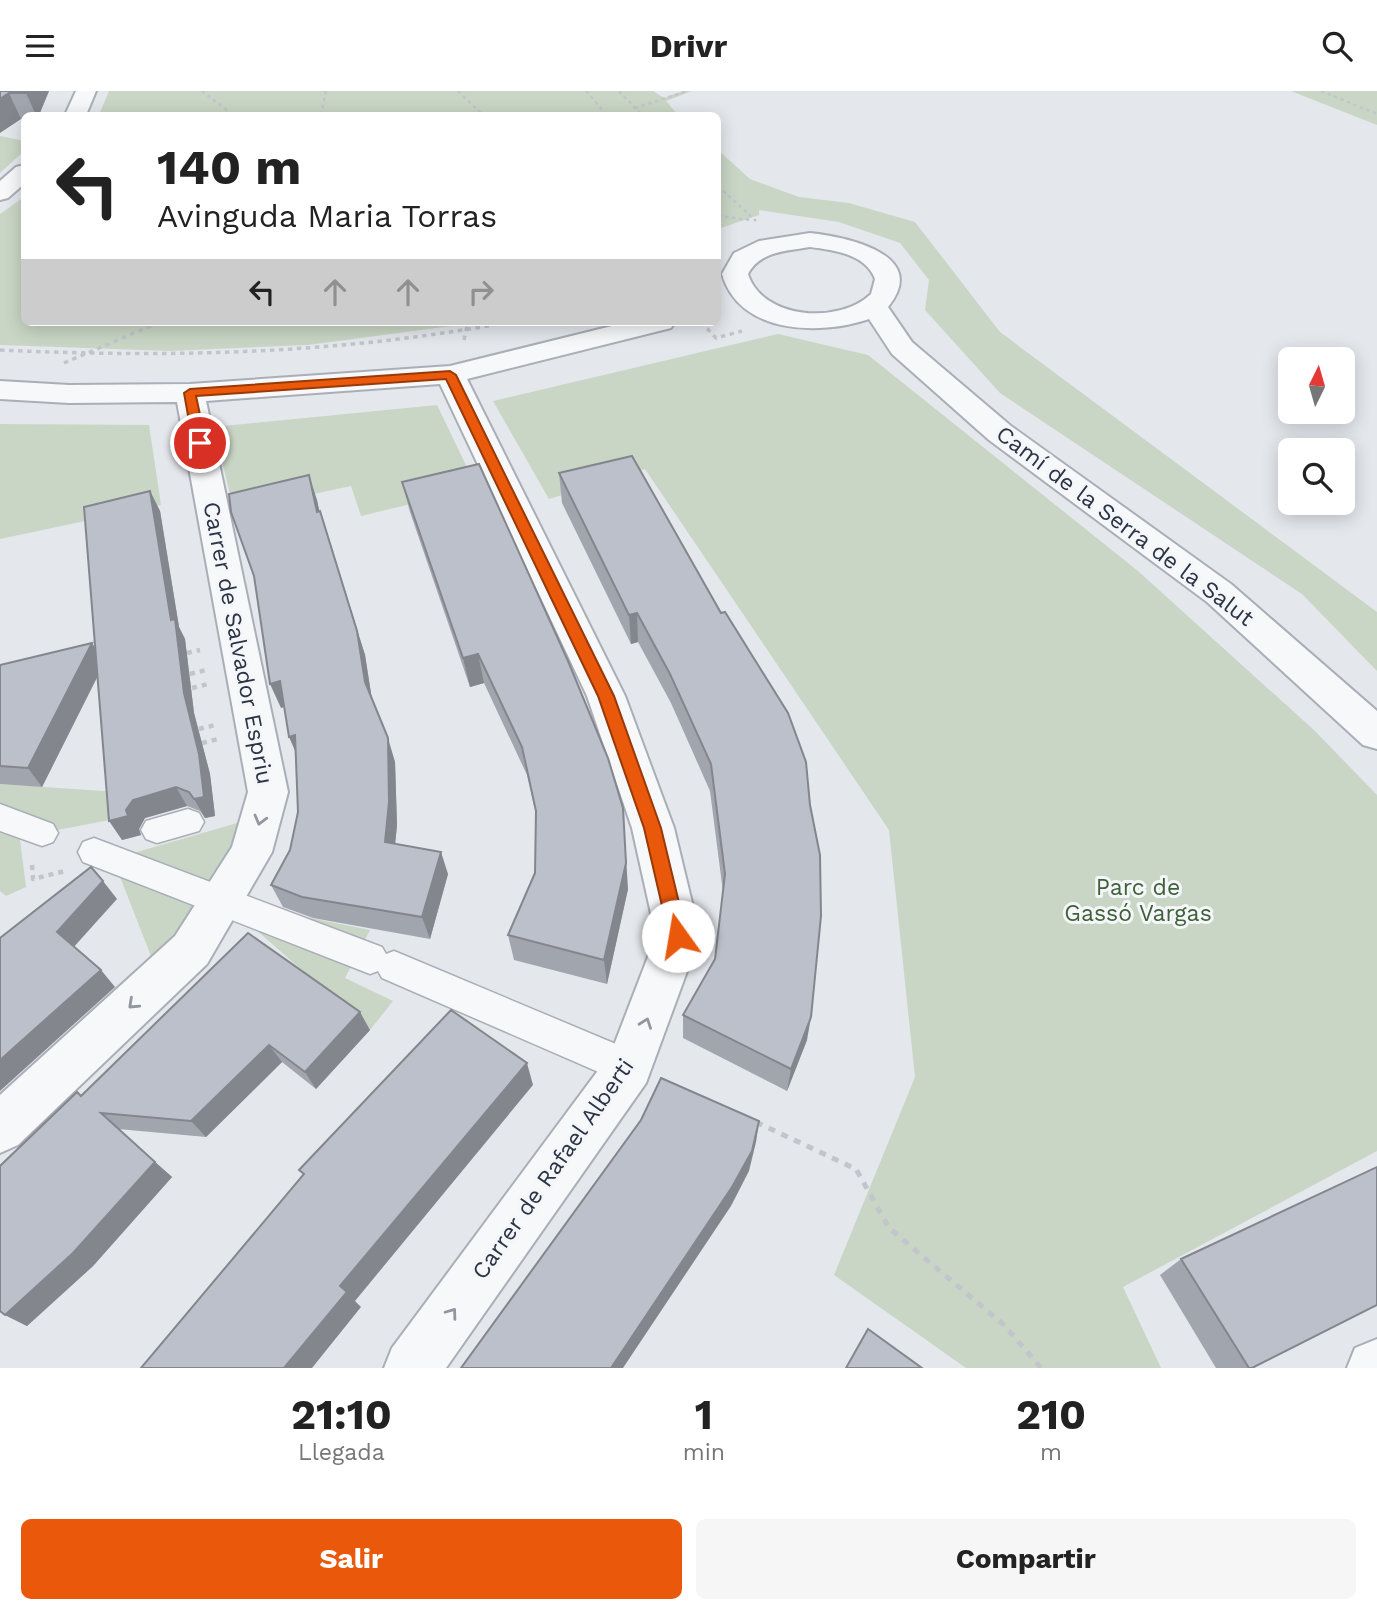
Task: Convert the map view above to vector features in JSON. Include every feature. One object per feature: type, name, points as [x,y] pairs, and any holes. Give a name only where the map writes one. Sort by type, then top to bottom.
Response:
[{"type":"street","points":[[77,112],[86,91]]},
{"type":"street","points":[[0,193],[21,175]]},
{"type":"street","points":[[810,240],[850,247],[866,254],[879,263],[887,274],[888,285],[884,296],[874,306],[839,319],[817,321],[774,314],[725,294],[738,264],[770,244],[810,240]]},
{"type":"street","name":"Camí de la Serra de la Salut","points":[[874,306],[902,348],[1000,432],[1219,593],[1377,734]]},
{"type":"street","name":"Camí de la Serra de la Salut","points":[[817,321],[902,348]]},
{"type":"street","points":[[0,390],[190,393],[450,375],[645,326]]},
{"type":"street","name":"Carrer de Rafael Alberti","points":[[412,1368],[629,1067],[678,936],[653,828],[606,696],[450,375]]},
{"type":"street","name":"Carrer de Salvador Espriu","points":[[0,1128],[191,950],[251,852],[268,792],[190,393]]},
{"type":"street","points":[[0,817],[42,833]]},
{"type":"street","points":[[157,830],[187,823]]},
{"type":"street","points":[[93,852],[382,962],[610,1059]]},
{"type":"path","points":[[202,91],[229,112]]},
{"type":"path","points":[[322,112],[326,91]]},
{"type":"path","points":[[458,91],[480,112]]},
{"type":"path","points":[[586,91],[604,112]]},
{"type":"path","points":[[619,91],[639,112]]},
{"type":"path","points":[[635,108],[687,91]]},
{"type":"path","points":[[1321,91],[1377,114]]},
{"type":"path","points":[[721,189],[755,220],[770,244]]},
{"type":"path","points":[[721,216],[755,220]]},
{"type":"path","points":[[33,392],[56,367],[78,354],[150,326]]},
{"type":"path","points":[[0,350],[203,356],[361,345],[483,326]]},
{"type":"path","points":[[743,1116],[856,1169],[889,1228],[1004,1325],[1041,1368]]},
{"type":"green space","points":[[109,91],[653,91],[664,98],[683,91],[692,91],[666,101],[675,112],[100,112]]},
{"type":"green space","points":[[1291,91],[1377,91],[1377,125]]},
{"type":"green space","points":[[0,136],[21,140],[21,154],[0,173]]},
{"type":"green space","points":[[721,153],[750,179],[799,197],[849,203],[915,222],[1000,332],[1377,612],[1377,671],[1302,594],[1000,393],[925,310],[929,280],[900,243],[839,222],[759,210],[759,215],[721,228]]},
{"type":"green space","points":[[21,199],[21,326],[451,326],[308,345],[169,351],[0,345],[0,214]]},
{"type":"green space","name":"Parc de Gassó Vargas","points":[[778,334],[868,355],[1138,571],[1315,731],[1377,795],[1377,1151],[1123,1287],[1161,1368],[966,1368],[834,1275],[915,1077],[889,830],[645,469],[549,499],[493,401]]},
{"type":"green space","points":[[437,405],[477,488],[361,516],[351,486],[234,511],[214,427]]},
{"type":"green space","points":[[0,424],[149,425],[161,505],[0,539]]},
{"type":"green space","points":[[0,784],[118,792],[120,818],[42,833],[18,824],[26,887],[6,896],[0,891]]},
{"type":"green space","points":[[261,816],[222,900],[160,979],[113,859]]},
{"type":"green space","points":[[222,900],[370,930],[345,978],[393,1001],[370,1030]]},
{"type":"building","points":[[0,91],[27,91],[9,93],[0,99]]},
{"type":"building","points":[[632,456],[721,613],[725,612],[788,713],[806,762],[810,805],[820,855],[821,916],[811,1017],[791,1069],[683,1015],[715,959],[725,874],[711,764],[670,674],[637,613],[629,615],[559,473]]},
{"type":"building","points":[[479,464],[568,661],[608,758],[623,808],[626,863],[604,960],[508,935],[535,873],[536,811],[522,747],[478,654],[463,658],[402,482]]},
{"type":"building","points":[[309,475],[317,512],[320,511],[357,631],[365,682],[388,738],[389,802],[385,842],[441,852],[422,917],[302,897],[271,885],[290,850],[298,812],[295,735],[289,737],[280,681],[270,684],[254,576],[231,512],[229,494]]},
{"type":"building","points":[[150,491],[171,620],[175,619],[184,693],[199,754],[204,797],[194,799],[189,792],[176,787],[133,800],[126,810],[128,816],[109,821],[84,507]]},
{"type":"building","points":[[92,643],[28,768],[0,766],[0,665]]},
{"type":"building","points":[[91,867],[103,881],[57,932],[101,970],[0,1060],[0,938]]},
{"type":"building","points":[[248,933],[360,1012],[305,1072],[269,1045],[191,1121],[101,1113],[155,1162],[73,1253],[5,1315],[0,1311],[0,1166],[77,1092],[81,1096]]},
{"type":"building","points":[[451,1010],[527,1063],[340,1286],[347,1292],[284,1368],[141,1368],[304,1174],[299,1170]]},
{"type":"building","points":[[661,1078],[759,1121],[752,1151],[732,1187],[611,1368],[461,1368],[641,1120]]},
{"type":"building","points":[[1377,1167],[1377,1305],[1249,1368],[1181,1259]]},
{"type":"building","points":[[868,1329],[922,1368],[846,1368]]},
{"type":"route","points":[[200,443],[190,393],[450,375],[606,696],[653,828],[678,936]]}]
